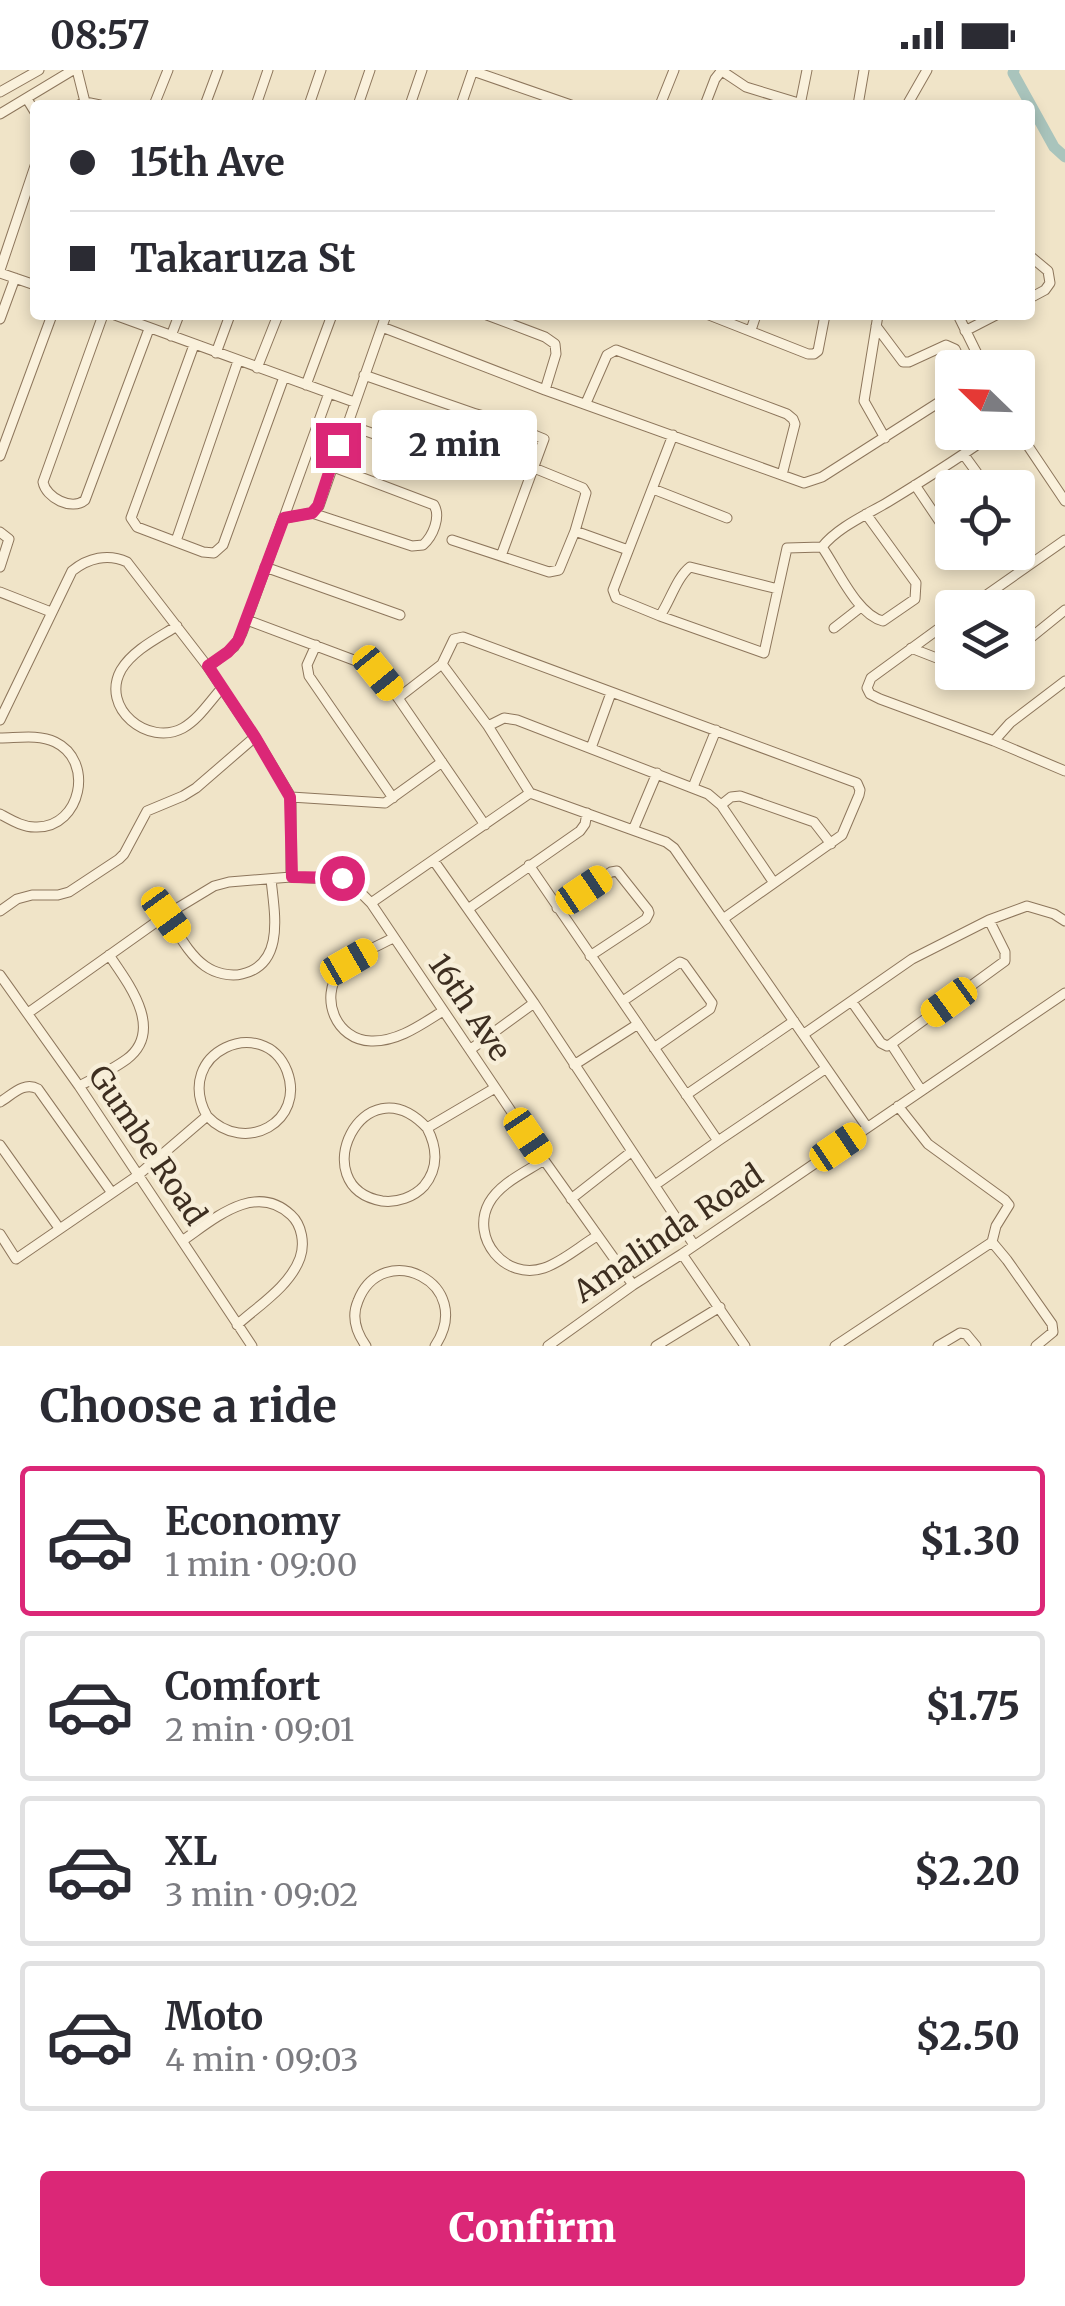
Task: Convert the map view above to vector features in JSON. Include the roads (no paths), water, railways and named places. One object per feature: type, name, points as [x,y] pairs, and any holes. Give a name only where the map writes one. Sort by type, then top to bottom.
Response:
[{"type":"street","points":[[0,92],[39,70]]},
{"type":"street","points":[[0,114],[75,70],[81,100]]},
{"type":"street","points":[[156,100],[168,70]]},
{"type":"street","points":[[207,100],[218,70]]},
{"type":"street","points":[[258,100],[268,70]]},
{"type":"street","points":[[311,100],[321,70]]},
{"type":"street","points":[[360,100],[370,70]]},
{"type":"street","points":[[412,100],[422,70]]},
{"type":"street","points":[[662,100],[674,70]]},
{"type":"street","points":[[707,100],[722,70],[746,87],[786,100]]},
{"type":"street","points":[[802,100],[807,70]]},
{"type":"street","points":[[859,100],[864,70]]},
{"type":"street","points":[[910,100],[927,70]]},
{"type":"street","points":[[463,100],[473,71],[557,100]]},
{"type":"street","points":[[28,99],[30,103]]},
{"type":"street","points":[[30,181],[0,271],[30,284]]},
{"type":"street","points":[[1035,260],[1048,270],[1050,283],[1035,295]]},
{"type":"street","points":[[0,319],[15,278]]},
{"type":"street","points":[[0,456],[50,320]]},
{"type":"street","points":[[102,320],[43,482],[50,495],[72,505],[85,500],[149,329]]},
{"type":"street","points":[[132,320],[194,346],[354,402]]},
{"type":"street","points":[[171,336],[177,320]]},
{"type":"street","points":[[216,353],[228,320]]},
{"type":"street","points":[[257,368],[276,320]]},
{"type":"street","points":[[306,385],[330,320]]},
{"type":"street","points":[[312,513],[318,506],[384,320]]},
{"type":"street","points":[[500,320],[556,344],[545,390]]},
{"type":"street","points":[[723,320],[808,354],[818,351],[825,320]]},
{"type":"street","points":[[751,330],[754,320]]},
{"type":"street","points":[[877,320],[864,401],[885,438]]},
{"type":"street","points":[[960,320],[975,350]]},
{"type":"street","points":[[966,331],[987,320]]},
{"type":"street","points":[[876,326],[903,362],[935,351]]},
{"type":"street","points":[[382,327],[804,483],[935,405]]},
{"type":"street","points":[[194,346],[131,518],[137,527],[208,553],[223,545],[284,377]]},
{"type":"street","points":[[586,403],[613,351],[668,369],[793,419],[782,475]]},
{"type":"street","points":[[176,541],[238,361]]},
{"type":"street","points":[[364,375],[544,439],[501,556]]},
{"type":"street","points":[[208,666],[234,647],[246,620],[329,393]]},
{"type":"street","points":[[346,424],[442,458],[462,445],[473,413]]},
{"type":"street","points":[[673,435],[613,596],[764,653],[788,548],[822,546],[970,450]]},
{"type":"street","points":[[1031,450],[1065,502]]},
{"type":"street","points":[[964,454],[975,470]]},
{"type":"street","points":[[284,518],[312,513],[412,546],[422,545],[433,531],[437,516],[434,505],[331,466]]},
{"type":"street","points":[[452,540],[550,572],[559,570],[586,493],[583,488],[534,468]]},
{"type":"street","points":[[916,485],[935,514]]},
{"type":"street","points":[[653,489],[728,518]]},
{"type":"street","points":[[822,546],[861,606],[875,619],[883,621],[915,599],[916,583],[866,514]]},
{"type":"street","points":[[575,531],[628,550]]},
{"type":"street","points":[[0,532],[9,543],[0,567]]},
{"type":"street","points":[[994,590],[1065,540]]},
{"type":"street","points":[[0,720],[72,571],[81,564],[110,556],[120,558],[133,567],[208,666],[290,797],[292,877]]},
{"type":"street","points":[[265,567],[400,614]]},
{"type":"street","points":[[660,616],[684,570],[690,567],[778,589]]},
{"type":"street","points":[[0,592],[50,612]]},
{"type":"street","points":[[834,628],[861,606]]},
{"type":"street","points":[[1035,634],[1065,610]]},
{"type":"street","points":[[246,620],[374,669],[484,825]]},
{"type":"street","points":[[177,626],[130,658],[122,670],[117,694],[129,720],[155,733],[184,728],[222,688]]},
{"type":"street","points":[[935,630],[871,678],[867,688],[870,694],[1065,771]]},
{"type":"street","points":[[398,698],[442,664],[454,639],[463,637],[857,783],[859,795],[842,835],[723,918]]},
{"type":"street","points":[[316,645],[307,665],[309,676],[393,798]]},
{"type":"street","points":[[911,648],[935,657]]},
{"type":"street","points":[[442,664],[530,792],[670,844],[866,1128]]},
{"type":"street","points":[[994,742],[1010,723],[1065,681]]},
{"type":"street","points":[[591,748],[610,693]]},
{"type":"street","points":[[488,726],[510,718],[708,794],[722,805],[774,883]]},
{"type":"street","points":[[692,788],[716,730]]},
{"type":"street","points":[[0,911],[17,899],[69,892],[105,868],[124,854],[146,810],[196,788],[255,737]]},
{"type":"street","points":[[0,738],[40,738],[58,743],[77,764],[80,778],[76,798],[55,823],[34,828],[0,814]]},
{"type":"street","points":[[290,797],[388,802],[442,762]]},
{"type":"street","points":[[633,830],[657,774]]},
{"type":"street","points":[[28,1013],[166,915],[214,886],[270,878],[342,878],[355,885],[370,903],[530,792]]},
{"type":"street","points":[[722,805],[740,796],[776,808],[814,822],[831,844]]},
{"type":"street","points":[[468,910],[584,828],[587,813]]},
{"type":"street","points":[[434,861],[534,1003],[694,1245]]},
{"type":"street","points":[[529,865],[718,1141]]},
{"type":"street","points":[[557,908],[616,871],[650,912],[590,956]]},
{"type":"street","points":[[166,915],[204,965],[226,975],[252,972],[265,961],[274,940],[270,878]]},
{"type":"street","name":"16th Ave","points":[[370,903],[633,1286]]},
{"type":"street","points":[[804,1034],[912,959],[989,920],[1027,906],[1065,921]]},
{"type":"street","points":[[852,1002],[882,1043],[891,1044],[1005,962],[1005,952],[989,920]]},
{"type":"street","points":[[393,938],[341,969],[331,993],[337,1022],[352,1036],[372,1042],[409,1032],[443,1011]]},
{"type":"street","points":[[79,1086],[128,1058],[139,1043],[143,1027],[139,1002],[110,955]]},
{"type":"street","points":[[624,1001],[682,962],[712,1004],[710,1010],[654,1048]]},
{"type":"street","name":"Gumbe Road","points":[[0,975],[252,1346]]},
{"type":"street","name":"Amalinda Road","points":[[548,1346],[1065,993]]},
{"type":"street","points":[[471,1049],[534,1003]]},
{"type":"street","points":[[686,1094],[794,1020]]},
{"type":"street","points":[[574,1065],[638,1024]]},
{"type":"street","points":[[239,1042],[251,1043],[273,1052],[281,1061],[290,1084],[289,1096],[286,1107],[271,1126],[260,1132],[237,1134],[225,1131],[207,1116],[198,1093],[199,1081],[202,1070],[217,1051],[239,1042]]},
{"type":"street","points":[[891,1044],[921,1090]]},
{"type":"street","points":[[655,1185],[826,1069]]},
{"type":"street","points":[[0,1102],[23,1087],[38,1089],[112,1193]]},
{"type":"street","points":[[427,1128],[496,1088]]},
{"type":"street","points":[[835,1346],[992,1242],[1008,1205],[928,1144],[898,1106]]},
{"type":"street","points":[[385,1109],[397,1110],[409,1113],[427,1128],[436,1150],[436,1162],[426,1184],[417,1192],[383,1201],[371,1198],[353,1182],[344,1160],[345,1148],[348,1136],[363,1118],[385,1109]]},
{"type":"street","points":[[0,1234],[16,1259],[137,1176],[207,1116]]},
{"type":"street","points":[[0,1145],[60,1228]]},
{"type":"street","points":[[571,1199],[631,1152]]},
{"type":"street","points":[[544,1160],[500,1188],[492,1198],[484,1222],[489,1247],[507,1265],[532,1270],[556,1262],[597,1236]]},
{"type":"street","points":[[182,1240],[230,1209],[254,1201],[277,1205],[296,1221],[302,1246],[294,1270],[275,1292],[236,1324]]},
{"type":"street","points":[[992,1242],[1052,1324],[1053,1332],[1041,1345]]},
{"type":"street","points":[[682,1254],[720,1306],[742,1345]]},
{"type":"street","points":[[363,1345],[355,1309],[365,1288],[384,1273],[408,1271],[430,1280],[444,1300],[446,1324],[436,1346]]},
{"type":"street","points":[[656,1346],[720,1306]]},
{"type":"street","points":[[938,1346],[960,1333],[966,1334],[976,1346]]},
{"type":"waterway","points":[[1014,70],[1028,100]]},
{"type":"waterway","points":[[1035,113],[1054,147],[1065,157]]}]
